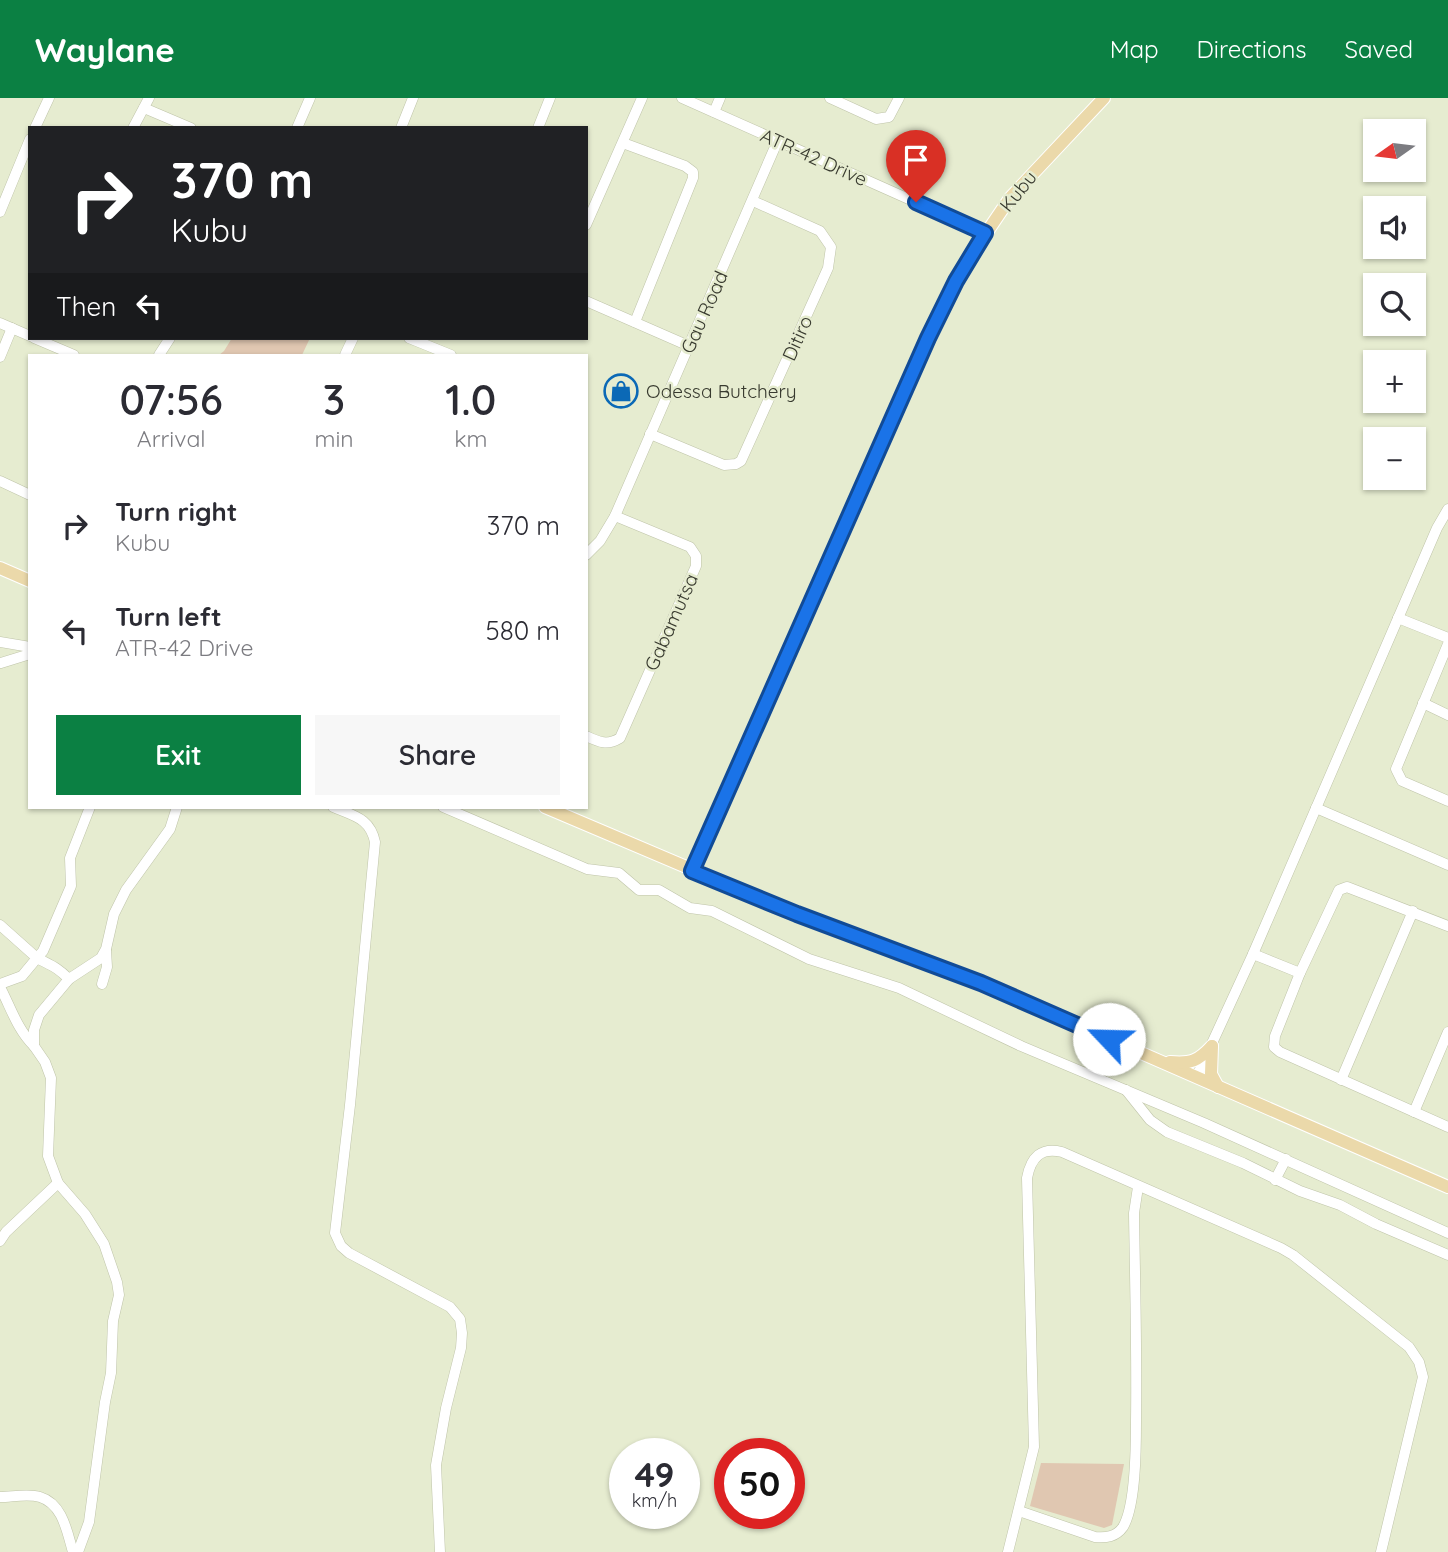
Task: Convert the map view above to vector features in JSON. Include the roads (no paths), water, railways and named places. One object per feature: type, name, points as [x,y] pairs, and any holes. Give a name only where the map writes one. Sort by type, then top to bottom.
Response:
[{"type":"main road","name":"Kubu","points":[[692,871],[928,338],[960,275],[985,233],[1021,184],[1104,98]]},
{"type":"main road","points":[[0,568],[28,580]]},
{"type":"main road","points":[[550,809],[797,914],[981,983],[1448,1187]]},
{"type":"main road","points":[[705,844],[708,872],[719,882]]},
{"type":"main road","points":[[1160,1061],[1191,1063],[1200,1059],[1212,1046]]},
{"type":"main road","points":[[1212,1046],[1211,1074],[1218,1087]]},
{"type":"street","points":[[36,126],[48,98]]},
{"type":"street","points":[[298,126],[310,98]]},
{"type":"street","points":[[402,126],[413,98]]},
{"type":"street","points":[[588,221],[642,98]]},
{"type":"street","name":"ATR-42 Drive","points":[[682,98],[985,233]]},
{"type":"street","points":[[713,112],[720,98]]},
{"type":"street","points":[[830,98],[880,119],[889,117],[899,98]]},
{"type":"street","points":[[539,126],[548,99]]},
{"type":"street","points":[[134,126],[146,103],[187,126]]},
{"type":"street","name":"Gau Road","points":[[588,553],[600,541],[615,516],[778,140]]},
{"type":"street","points":[[623,143],[685,166],[692,172],[693,178],[635,322]]},
{"type":"street","points":[[0,212],[28,145]]},
{"type":"street","name":"Ditiro","points":[[650,434],[724,465],[741,461],[828,268],[831,247],[820,231],[753,201]]},
{"type":"street","points":[[588,302],[689,346]]},
{"type":"street","points":[[0,323],[28,335]]},
{"type":"street","points":[[0,357],[12,328]]},
{"type":"street","points":[[39,340],[72,354]]},
{"type":"street","points":[[413,340],[435,352]]},
{"type":"street","points":[[0,481],[28,494]]},
{"type":"street","points":[[1196,1078],[1253,954],[1437,528],[1448,509]]},
{"type":"street","name":"Gabamutsa","points":[[588,737],[603,744],[620,738],[696,566],[696,556],[690,547],[615,516]]},
{"type":"street","points":[[1398,618],[1448,638]]},
{"type":"street","points":[[0,642],[28,647]]},
{"type":"street","points":[[1448,643],[1396,765],[1397,774],[1402,781],[1448,801]]},
{"type":"street","points":[[0,665],[28,655]]},
{"type":"street","points":[[1423,704],[1448,715]]},
{"type":"street","points":[[1316,808],[1448,865]]},
{"type":"street","points":[[76,1552],[85,1537],[90,1516],[111,1373],[117,1282],[104,1244],[85,1214],[58,1183],[48,1156],[51,1078],[45,1062],[15,1022],[0,986],[22,975],[37,958],[52,929],[71,886],[71,858],[89,809]]},
{"type":"street","points":[[102,984],[114,914],[126,890],[170,829],[176,809]]},
{"type":"street","points":[[338,809],[365,821],[372,828],[375,842],[335,1233],[341,1246],[349,1253],[450,1307],[460,1319],[461,1348],[446,1408],[436,1465],[440,1552]]},
{"type":"street","points":[[448,809],[587,869],[619,873],[639,890],[659,890],[690,908],[712,911],[809,959],[899,988],[1021,1046],[1286,1159],[1448,1233]]},
{"type":"street","points":[[1448,926],[1347,887],[1341,888],[1336,892],[1300,973],[1275,1036],[1274,1047],[1448,1127]]},
{"type":"street","points":[[1341,1080],[1413,911]]},
{"type":"street","points":[[0,925],[37,958],[51,966],[57,966],[69,979]]},
{"type":"street","points":[[34,1046],[34,1030],[39,1015],[69,979],[101,958],[106,949]]},
{"type":"street","points":[[1253,954],[1300,973]]},
{"type":"street","points":[[1414,1112],[1448,1032]]},
{"type":"street","points":[[1126,1090],[1150,1120],[1167,1132],[1242,1163],[1275,1180],[1340,1205],[1376,1224],[1447,1254]]},
{"type":"street","points":[[1150,1120],[1159,1104]]},
{"type":"street","points":[[1008,1552],[1034,1447],[1027,1178],[1031,1162],[1036,1155],[1046,1150],[1062,1152],[1293,1255],[1409,1348],[1419,1362],[1423,1377],[1381,1552]]},
{"type":"street","points":[[1275,1180],[1286,1159]]},
{"type":"street","points":[[0,1241],[6,1232],[58,1183]]},
{"type":"street","points":[[1019,1511],[1095,1537],[1106,1538],[1122,1528],[1126,1518],[1135,1471],[1137,1378],[1134,1213],[1138,1187]]},
{"type":"street","points":[[0,1497],[40,1497],[57,1508],[76,1552]]},
{"type":"place","name":"Odessa Butchery","points":[[621,391]]}]
